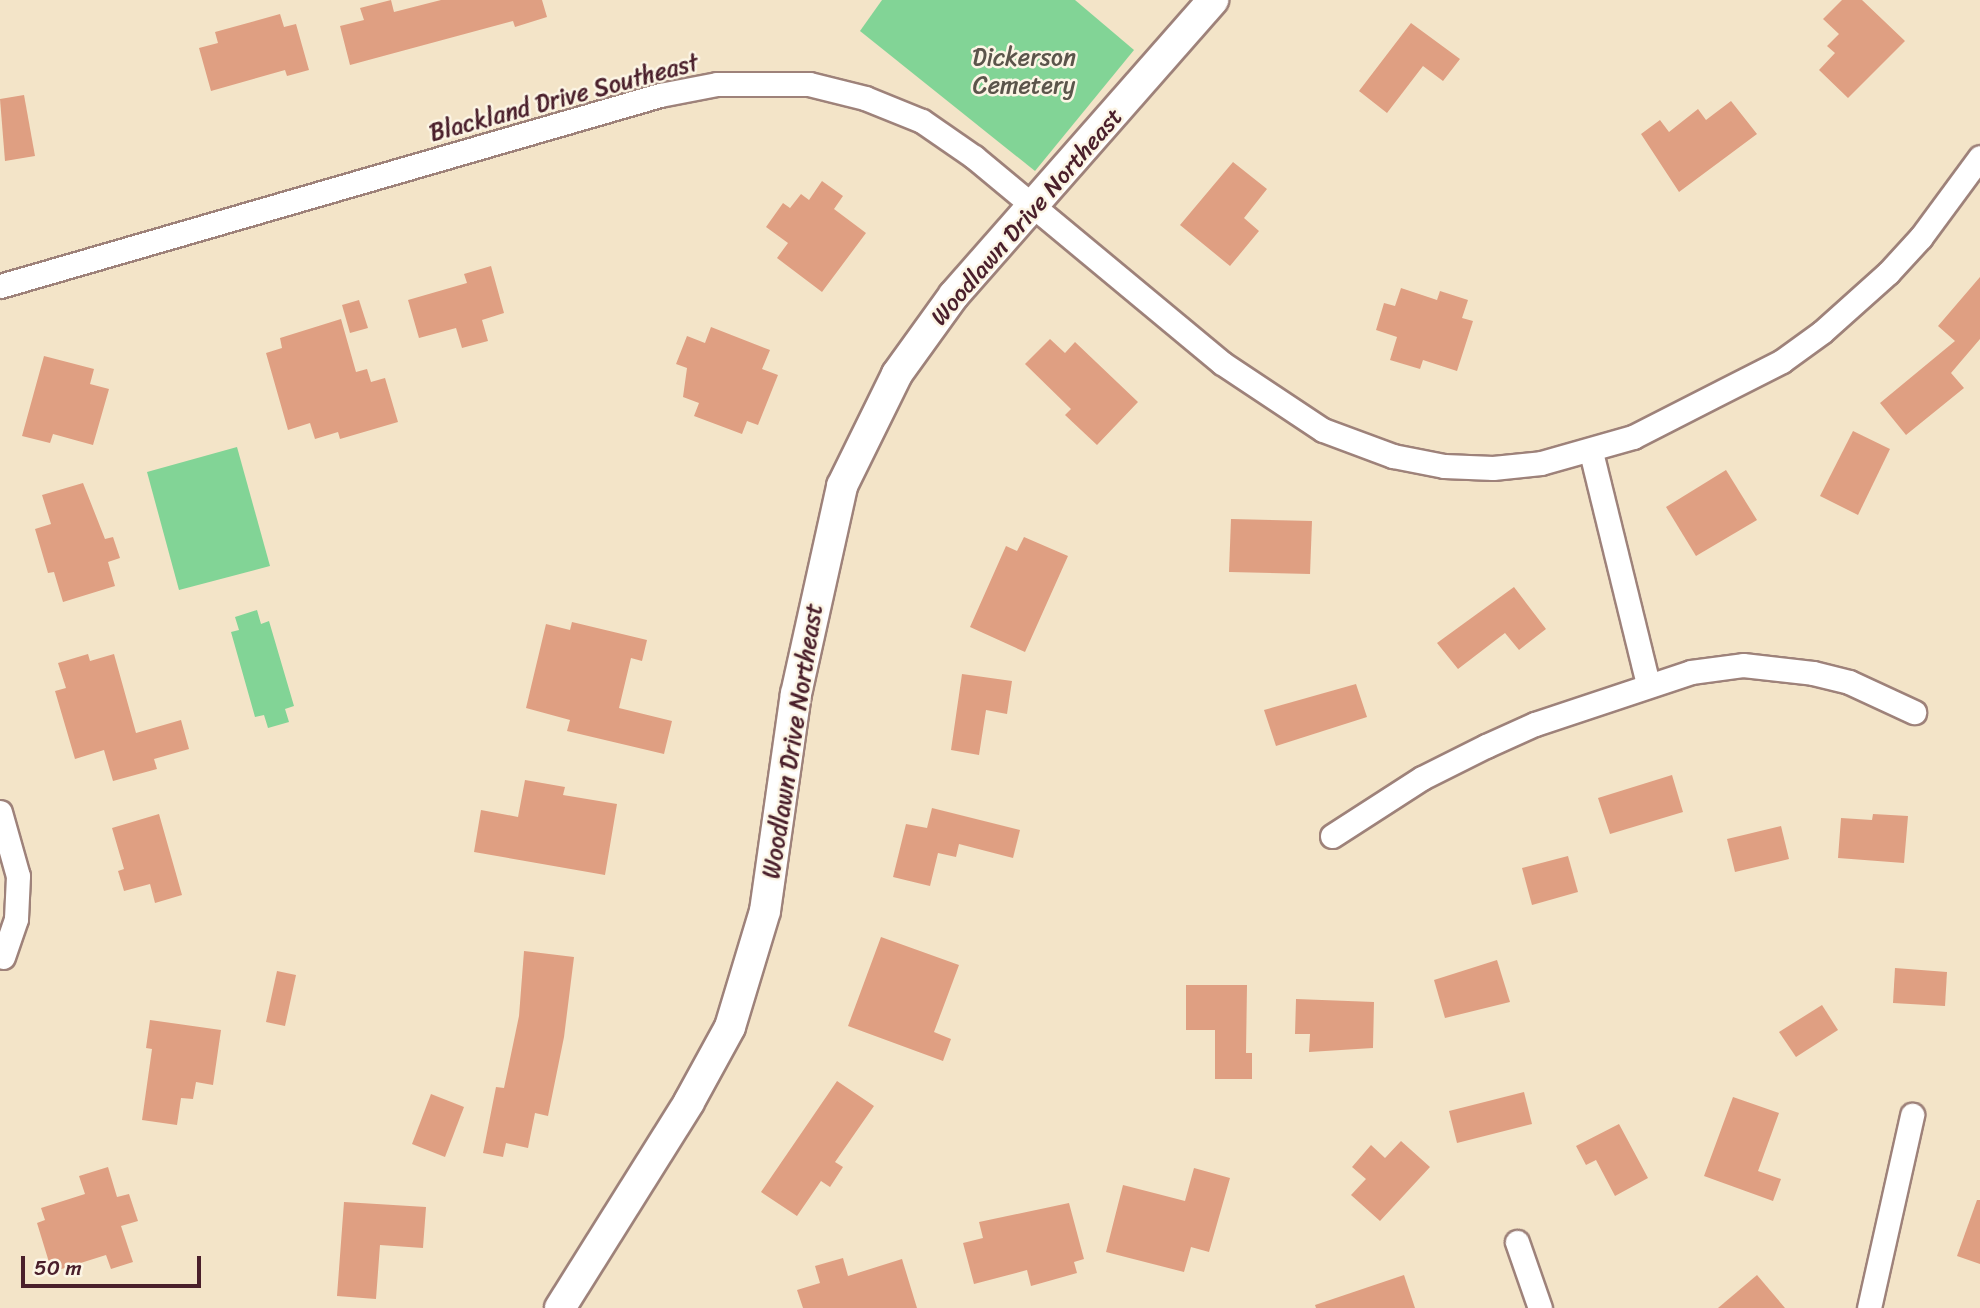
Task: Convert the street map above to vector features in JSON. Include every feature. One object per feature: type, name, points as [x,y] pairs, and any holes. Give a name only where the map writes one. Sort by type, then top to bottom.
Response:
[{"type":"street","name":"Woodlawn Drive Northeast","points":[[560,1308],[689,1102],[730,1027],[747,978],[765,911],[798,681],[842,486],[897,374],[954,295],[1213,0]]},
{"type":"street","name":"Blackland Drive Southeast","points":[[0,286],[660,95],[717,83],[808,84],[865,98],[922,121],[1033,206],[1222,363],[1323,430],[1393,456],[1444,466],[1493,468],[1591,452],[1633,438],[1737,387],[1822,332],[1921,237],[1980,157]]},
{"type":"street","points":[[1591,452],[1648,684]]},
{"type":"street","points":[[1332,836],[1422,778],[1535,724],[1648,684],[1717,668],[1782,668],[1849,682],[1914,712]]},
{"type":"street","points":[[0,812],[18,876],[16,919],[3,957]]},
{"type":"street","points":[[1870,1308],[1912,1115]]},
{"type":"street","points":[[1517,1242],[1539,1308]]},
{"type":"green space","name":"Dickerson Cemetery","points":[[882,0],[1075,0],[1134,50],[1035,171],[860,31]]},
{"type":"green space","points":[[237,447],[270,566],[179,590],[147,472]]},
{"type":"green space","points":[[257,610],[261,624],[269,621],[294,706],[285,709],[289,722],[268,728],[264,715],[255,717],[231,632],[239,630],[235,617]]},
{"type":"building","points":[[391,0],[394,12],[441,0],[542,0],[547,17],[515,27],[513,21],[350,65],[340,26],[364,20],[360,8]]},
{"type":"building","points":[[1842,0],[1862,0],[1905,41],[1848,98],[1819,70],[1835,53],[1827,46],[1839,34],[1823,19]]},
{"type":"building","points":[[280,14],[284,27],[296,24],[309,70],[287,76],[285,70],[211,91],[199,48],[218,43],[215,32]]},
{"type":"building","points":[[1411,23],[1460,59],[1443,81],[1423,66],[1387,113],[1359,91]]},
{"type":"building","points":[[24,95],[35,156],[5,161],[0,99]]},
{"type":"building","points":[[1731,101],[1757,134],[1679,192],[1641,134],[1660,120],[1669,132],[1698,109],[1706,120]]},
{"type":"building","points":[[1233,162],[1267,189],[1244,218],[1259,231],[1230,266],[1180,225]]},
{"type":"building","points":[[822,181],[843,196],[834,209],[866,233],[822,292],[777,258],[788,243],[766,227],[783,203],[790,208],[801,194],[809,200]]},
{"type":"building","points":[[491,266],[504,313],[482,320],[488,341],[462,348],[456,328],[419,338],[408,300],[467,283],[464,274]]},
{"type":"building","points":[[1980,277],[1980,339],[1951,373],[1964,388],[1906,435],[1880,403],[1955,341],[1938,326]]},
{"type":"building","points":[[1401,288],[1437,300],[1440,291],[1468,300],[1462,318],[1473,321],[1457,371],[1423,360],[1420,369],[1390,360],[1397,337],[1376,330],[1384,303],[1395,306]]},
{"type":"building","points":[[359,300],[368,328],[350,333],[342,305]]},
{"type":"building","points":[[341,319],[356,372],[367,369],[371,382],[385,378],[398,422],[340,439],[338,432],[315,439],[310,423],[288,430],[266,353],[282,348],[280,338]]},
{"type":"building","points":[[711,327],[770,350],[762,369],[778,375],[758,425],[747,421],[742,434],[694,416],[699,403],[683,397],[687,368],[676,364],[687,336],[705,343]]},
{"type":"building","points":[[1050,339],[1065,353],[1075,342],[1138,402],[1097,445],[1065,415],[1071,409],[1025,364]]},
{"type":"building","points":[[44,356],[94,369],[90,384],[109,389],[93,445],[53,434],[50,443],[22,436]]},
{"type":"building","points":[[1853,431],[1890,449],[1858,515],[1820,496]]},
{"type":"building","points":[[1726,470],[1757,520],[1696,556],[1666,507]]},
{"type":"building","points":[[83,483],[105,539],[113,537],[120,558],[108,562],[115,586],[63,602],[54,572],[48,573],[35,529],[51,524],[42,495]]},
{"type":"building","points":[[1231,519],[1312,521],[1310,574],[1229,572]]},
{"type":"building","points":[[1024,537],[1068,556],[1025,652],[970,627],[1006,546],[1017,551]]},
{"type":"building","points":[[1514,587],[1546,629],[1519,650],[1505,633],[1458,669],[1437,643]]},
{"type":"building","points":[[572,622],[647,640],[642,661],[631,658],[619,708],[672,721],[664,754],[567,731],[570,720],[526,708],[546,624],[570,630]]},
{"type":"building","points":[[88,654],[90,661],[114,654],[136,733],[181,720],[189,749],[154,759],[157,769],[113,781],[104,750],[75,759],[55,691],[66,688],[58,663]]},
{"type":"building","points":[[962,674],[1012,681],[1007,714],[986,710],[979,755],[951,750]]},
{"type":"building","points":[[1356,684],[1367,717],[1276,746],[1264,710]]},
{"type":"building","points":[[1672,775],[1683,812],[1610,834],[1598,798]]},
{"type":"building","points":[[525,780],[565,787],[563,795],[617,804],[605,875],[474,852],[481,810],[518,817]]},
{"type":"building","points":[[932,808],[1020,830],[1013,858],[959,844],[956,857],[938,853],[930,886],[893,877],[906,824],[927,828]]},
{"type":"building","points":[[159,814],[182,895],[155,903],[150,884],[124,891],[118,871],[124,869],[112,828]]},
{"type":"building","points":[[1873,814],[1908,816],[1904,863],[1838,858],[1841,818],[1872,820]]},
{"type":"building","points":[[1781,826],[1789,859],[1735,872],[1727,839]]},
{"type":"building","points":[[1568,856],[1578,892],[1532,905],[1522,868]]},
{"type":"building","points":[[881,937],[959,965],[934,1032],[951,1039],[943,1061],[848,1026]]},
{"type":"building","points":[[524,951],[574,957],[564,1037],[548,1116],[535,1113],[528,1148],[506,1143],[503,1157],[483,1153],[496,1087],[504,1088],[519,1016]]},
{"type":"building","points":[[1497,960],[1510,1002],[1445,1018],[1434,980]]},
{"type":"building","points":[[1895,968],[1947,972],[1945,1006],[1893,1003]]},
{"type":"building","points":[[277,971],[296,975],[285,1026],[266,1022]]},
{"type":"building","points":[[1186,985],[1247,985],[1246,1053],[1252,1053],[1252,1079],[1215,1079],[1215,1030],[1186,1030]]},
{"type":"building","points":[[1296,999],[1374,1002],[1373,1048],[1309,1052],[1310,1034],[1295,1034]]},
{"type":"building","points":[[1822,1005],[1838,1030],[1796,1057],[1779,1032]]},
{"type":"building","points":[[150,1020],[221,1030],[213,1085],[196,1082],[193,1099],[181,1098],[177,1125],[142,1120],[152,1049],[146,1048]]},
{"type":"building","points":[[837,1081],[874,1106],[835,1162],[843,1167],[830,1187],[821,1181],[797,1216],[761,1192]]},
{"type":"building","points":[[1524,1092],[1532,1124],[1457,1143],[1449,1111]]},
{"type":"building","points":[[431,1094],[464,1107],[445,1157],[412,1144]]},
{"type":"building","points":[[1733,1097],[1779,1113],[1758,1171],[1781,1179],[1773,1201],[1704,1176]]},
{"type":"building","points":[[1619,1124],[1648,1178],[1615,1196],[1596,1160],[1586,1165],[1576,1146]]},
{"type":"building","points":[[1401,1141],[1430,1167],[1380,1221],[1351,1195],[1366,1179],[1352,1167],[1371,1145],[1385,1158]]},
{"type":"building","points":[[108,1167],[117,1197],[129,1194],[138,1221],[121,1226],[133,1262],[111,1269],[106,1255],[52,1272],[37,1223],[45,1220],[41,1208],[85,1194],[79,1176]]},
{"type":"building","points":[[1194,1168],[1230,1178],[1209,1252],[1191,1247],[1184,1272],[1106,1252],[1123,1185],[1185,1201]]},
{"type":"building","points":[[1977,1200],[1980,1200],[1980,1264],[1957,1256]]},
{"type":"building","points":[[344,1202],[426,1207],[423,1248],[380,1245],[376,1299],[337,1296]]},
{"type":"building","points":[[1069,1203],[1084,1259],[1074,1262],[1077,1273],[1031,1286],[1027,1270],[974,1284],[963,1243],[983,1238],[979,1222]]},
{"type":"building","points":[[843,1258],[848,1276],[902,1259],[917,1308],[803,1308],[797,1290],[820,1283],[815,1266]]},
{"type":"building","points":[[1404,1275],[1415,1308],[1316,1308],[1315,1305]]},
{"type":"building","points":[[1757,1275],[1785,1308],[1718,1308]]}]
